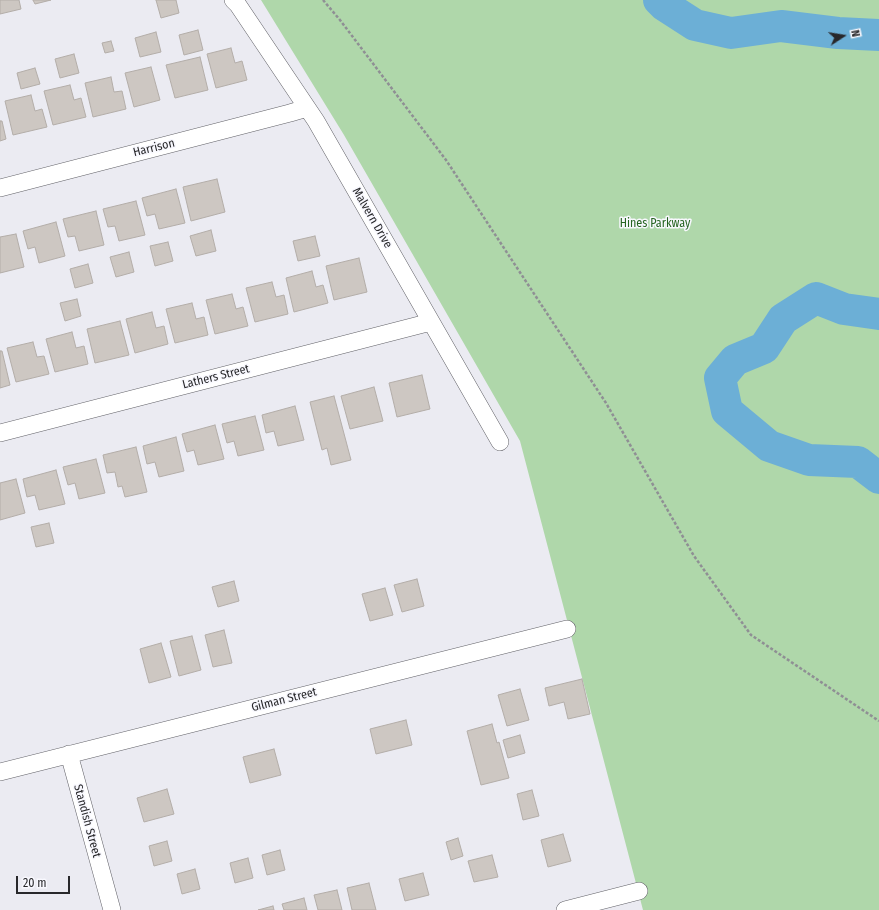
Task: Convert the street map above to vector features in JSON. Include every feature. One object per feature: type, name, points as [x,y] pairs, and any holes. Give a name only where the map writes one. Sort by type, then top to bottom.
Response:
[{"type":"street","name":"Malvern Drive","points":[[233,0],[238,5],[316,121],[500,442]]},
{"type":"street","name":"Harrison","points":[[0,188],[307,108]]},
{"type":"street","name":"Lathers Street","points":[[0,433],[431,322]]},
{"type":"street","name":"Gilman Street","points":[[0,772],[568,629]]},
{"type":"street","name":"Standish Street","points":[[69,754],[112,910]]},
{"type":"street","points":[[565,910],[639,891]]},
{"type":"path","points":[[323,0],[340,20],[446,160],[606,403],[694,556],[751,635],[879,721]]},
{"type":"green space","name":"Hines Parkway","points":[[261,0],[879,0],[879,910],[643,910],[520,441],[344,135]]},
{"type":"building","points":[[0,0],[19,0],[21,9],[0,14]]},
{"type":"building","points":[[33,0],[51,0],[35,4]]},
{"type":"building","points":[[156,0],[176,0],[179,13],[161,18]]},
{"type":"building","points":[[198,30],[203,50],[184,55],[179,35]]},
{"type":"building","points":[[156,32],[161,52],[140,57],[135,38]]},
{"type":"building","points":[[111,41],[114,51],[105,53],[102,43]]},
{"type":"building","points":[[231,48],[235,63],[242,61],[247,80],[216,88],[207,54]]},
{"type":"building","points":[[74,54],[79,73],[60,78],[55,59]]},
{"type":"building","points":[[200,57],[208,90],[175,98],[166,65]]},
{"type":"building","points":[[151,67],[160,100],[134,107],[125,73]]},
{"type":"building","points":[[35,68],[40,84],[21,89],[17,73]]},
{"type":"building","points":[[111,77],[114,92],[122,91],[126,109],[93,117],[85,83]]},
{"type":"building","points":[[70,85],[74,100],[81,98],[86,117],[53,125],[44,91]]},
{"type":"building","points":[[31,95],[35,111],[42,109],[47,127],[13,135],[5,101]]},
{"type":"building","points":[[0,121],[2,121],[6,139],[0,141]]},
{"type":"building","points":[[217,179],[225,212],[191,221],[183,187]]},
{"type":"building","points":[[176,189],[185,223],[159,229],[155,214],[147,216],[142,198]]},
{"type":"building","points":[[136,201],[145,235],[119,241],[115,226],[108,227],[103,209]]},
{"type":"building","points":[[96,211],[104,245],[79,251],[75,236],[68,237],[63,219]]},
{"type":"building","points":[[56,222],[65,256],[39,263],[35,247],[28,249],[23,231]]},
{"type":"building","points":[[211,230],[216,251],[196,256],[190,236]]},
{"type":"building","points":[[16,234],[24,267],[0,273],[0,237]]},
{"type":"building","points":[[315,236],[320,256],[298,261],[293,241]]},
{"type":"building","points":[[168,242],[173,261],[155,266],[150,246]]},
{"type":"building","points":[[129,252],[134,272],[116,277],[110,257]]},
{"type":"building","points":[[359,258],[367,292],[334,300],[326,266]]},
{"type":"building","points":[[88,264],[93,283],[75,288],[70,269]]},
{"type":"building","points":[[312,271],[316,287],[323,285],[328,303],[294,312],[286,278]]},
{"type":"building","points":[[272,282],[276,297],[284,295],[288,314],[255,322],[246,288]]},
{"type":"building","points":[[232,294],[236,309],[243,307],[248,326],[215,334],[206,300]]},
{"type":"building","points":[[77,299],[81,316],[65,321],[60,303]]},
{"type":"building","points":[[192,303],[196,319],[204,317],[208,335],[175,343],[166,309]]},
{"type":"building","points":[[152,312],[156,328],[164,326],[168,344],[135,353],[126,319]]},
{"type":"building","points":[[120,321],[129,355],[95,363],[87,329]]},
{"type":"building","points":[[72,332],[76,348],[84,346],[88,364],[55,372],[46,339]]},
{"type":"building","points":[[33,342],[37,357],[44,356],[49,374],[16,382],[7,348]]},
{"type":"building","points":[[0,351],[2,351],[10,385],[0,388]]},
{"type":"building","points":[[422,375],[430,409],[397,417],[389,383]]},
{"type":"building","points":[[374,387],[383,421],[350,429],[341,396]]},
{"type":"building","points":[[334,396],[351,460],[331,465],[327,448],[322,450],[310,402]]},
{"type":"building","points":[[295,406],[304,440],[278,446],[274,431],[266,433],[262,415]]},
{"type":"building","points":[[255,416],[264,450],[238,456],[234,441],[227,443],[222,424]]},
{"type":"building","points":[[215,425],[224,459],[198,465],[194,450],[187,452],[182,434]]},
{"type":"building","points":[[176,437],[184,471],[159,477],[155,462],[147,464],[143,446]]},
{"type":"building","points":[[136,447],[147,492],[125,497],[122,486],[118,487],[115,472],[107,473],[103,455]]},
{"type":"building","points":[[96,459],[105,493],[79,499],[75,483],[68,485],[63,467]]},
{"type":"building","points":[[56,470],[65,504],[39,510],[35,495],[27,497],[23,479]]},
{"type":"building","points":[[16,479],[25,513],[0,520],[0,483]]},
{"type":"building","points":[[49,523],[54,543],[36,547],[31,527]]},
{"type":"building","points":[[417,579],[424,606],[402,612],[394,585]]},
{"type":"building","points":[[234,581],[239,601],[218,607],[212,587]]},
{"type":"building","points":[[385,588],[393,615],[370,621],[362,594]]},
{"type":"building","points":[[224,630],[232,663],[213,667],[205,635]]},
{"type":"building","points":[[192,636],[201,670],[179,676],[170,641]]},
{"type":"building","points":[[161,643],[171,677],[149,683],[140,649]]},
{"type":"building","points":[[582,679],[590,714],[568,719],[564,702],[549,706],[545,688]]},
{"type":"building","points":[[520,689],[529,720],[507,726],[498,695]]},
{"type":"building","points":[[406,720],[412,745],[376,754],[370,729]]},
{"type":"building","points":[[492,724],[497,743],[499,742],[509,778],[481,785],[467,731]]},
{"type":"building","points":[[520,735],[525,753],[508,758],[503,740]]},
{"type":"building","points":[[274,749],[281,775],[250,783],[243,757]]},
{"type":"building","points":[[167,789],[174,814],[144,822],[137,798]]},
{"type":"building","points":[[532,790],[539,816],[523,820],[517,794]]},
{"type":"building","points":[[563,834],[571,861],[548,867],[541,840]]},
{"type":"building","points":[[458,838],[463,856],[451,860],[446,842]]},
{"type":"building","points":[[167,841],[172,861],[154,866],[149,846]]},
{"type":"building","points":[[280,850],[285,870],[267,875],[262,855]]},
{"type":"building","points":[[492,855],[498,877],[474,882],[468,861]]},
{"type":"building","points":[[248,858],[253,878],[235,883],[230,863]]},
{"type":"building","points":[[195,869],[200,889],[182,894],[177,874]]},
{"type":"building","points":[[423,873],[429,895],[405,901],[399,879]]},
{"type":"building","points":[[369,883],[376,910],[352,910],[347,888]]},
{"type":"building","points":[[337,890],[342,910],[318,910],[314,895]]},
{"type":"building","points":[[304,898],[307,910],[284,910],[282,904]]},
{"type":"building","points":[[273,906],[274,910],[258,910]]},
{"type":"waterway","points":[[659,0],[664,5],[695,25],[731,33],[781,26],[838,33],[879,35]]},
{"type":"waterway","points":[[879,314],[844,309],[816,298],[783,319],[764,348],[735,360],[720,378],[727,411],[769,446],[809,460],[858,462],[879,478]]}]
